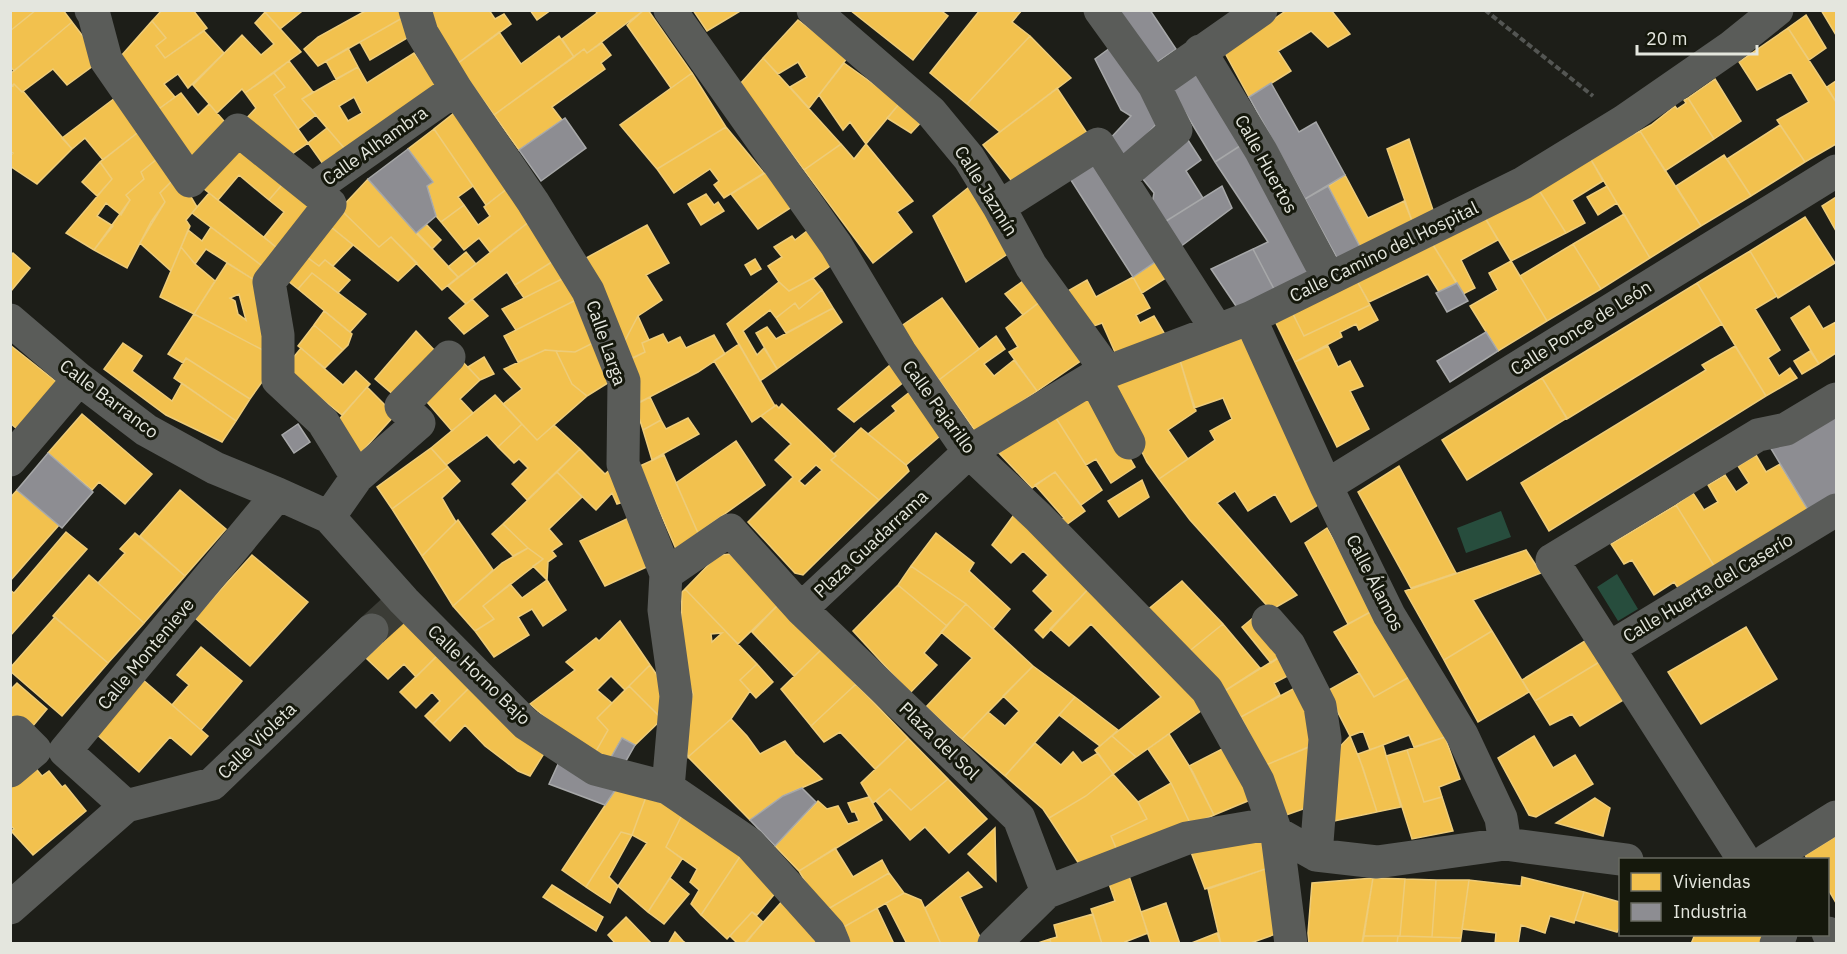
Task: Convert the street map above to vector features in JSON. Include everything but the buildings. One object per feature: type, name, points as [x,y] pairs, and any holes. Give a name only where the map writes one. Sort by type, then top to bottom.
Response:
[{"type":"street","name":"Calle Larga","points":[[415,10],[422,33],[456,89],[533,201],[588,291],[624,381],[623,464],[666,574],[664,610],[676,696],[668,788]]},
{"type":"street","name":"Calle Pajarillo","points":[[670,10],[836,245],[900,352],[969,452],[1038,516],[1207,690],[1258,781],[1277,835],[1291,944]]},
{"type":"street","name":"Calle Jazmín","points":[[813,10],[931,112],[969,158],[1032,266],[1100,374],[1129,442]]},
{"type":"street","points":[[1100,10],[1155,85],[1176,130],[1120,177]]},
{"type":"street","points":[[1155,85],[1260,10]]},
{"type":"street","name":"Calle Camino del Hospital","points":[[969,452],[1100,374],[1250,318],[1522,183],[1624,121],[1731,47],[1777,10]]},
{"type":"street","points":[[95,12],[106,60],[190,181],[238,130],[313,189]]},
{"type":"street","name":"Calle Huertos","points":[[1200,51],[1261,151],[1329,279]]},
{"type":"street","name":"Calle Alhambra","points":[[357,477],[323,422],[278,380],[278,335],[269,282],[330,204],[313,189],[456,89]]},
{"type":"street","points":[[999,207],[1098,144],[1217,330]]},
{"type":"street","name":"Calle Ponce de León","points":[[1326,486],[1836,171]]},
{"type":"street","name":"Calle Álamos","points":[[1250,318],[1326,486],[1389,615],[1462,735],[1501,818],[1505,844]]},
{"type":"street","name":"Calle Barranco","points":[[10,320],[79,379],[146,430],[215,468],[329,517]]},
{"type":"street","points":[[329,517],[357,477],[419,423],[401,406],[449,357]]},
{"type":"street","points":[[10,460],[79,379]]},
{"type":"street","points":[[1609,648],[1552,560],[1758,435],[1786,429],[1836,399]]},
{"type":"street","name":"Plaza Guadarrama","points":[[666,574],[729,530],[801,609],[969,452]]},
{"type":"street","name":"Calle Montenieve","points":[[126,806],[65,751],[278,494]]},
{"type":"street","name":"Calle Huerta del Caserío","points":[[1743,858],[1609,648],[1836,510]]},
{"type":"street","name":"Calle Horno Bajo","points":[[329,517],[384,612],[526,723],[596,769],[668,788],[750,844],[829,932],[834,944]]},
{"type":"street","name":"Plaza del Sol","points":[[801,609],[1019,818],[1047,892]]},
{"type":"street","name":"Calle Violeta","points":[[16,893],[126,806],[212,784],[384,612]]},
{"type":"street","points":[[1268,621],[1289,645],[1320,706],[1325,739],[1316,855]]},
{"type":"street","points":[[10,738],[17,732],[34,750],[10,771]]},
{"type":"street","points":[[1770,858],[1836,817]]},
{"type":"street","points":[[994,944],[1047,892],[1187,838],[1263,825],[1277,835],[1316,855],[1377,862],[1505,844],[1619,859]]},
{"type":"path","points":[[1485,10],[1624,121]]},
{"type":"shaded area","points":[[1501,511],[1511,537],[1466,553],[1457,528]]},
{"type":"shaded area","points":[[1617,574],[1638,609],[1618,621],[1597,587]]},
{"type":"tunnel","points":[[372,630],[394,610]]}]
